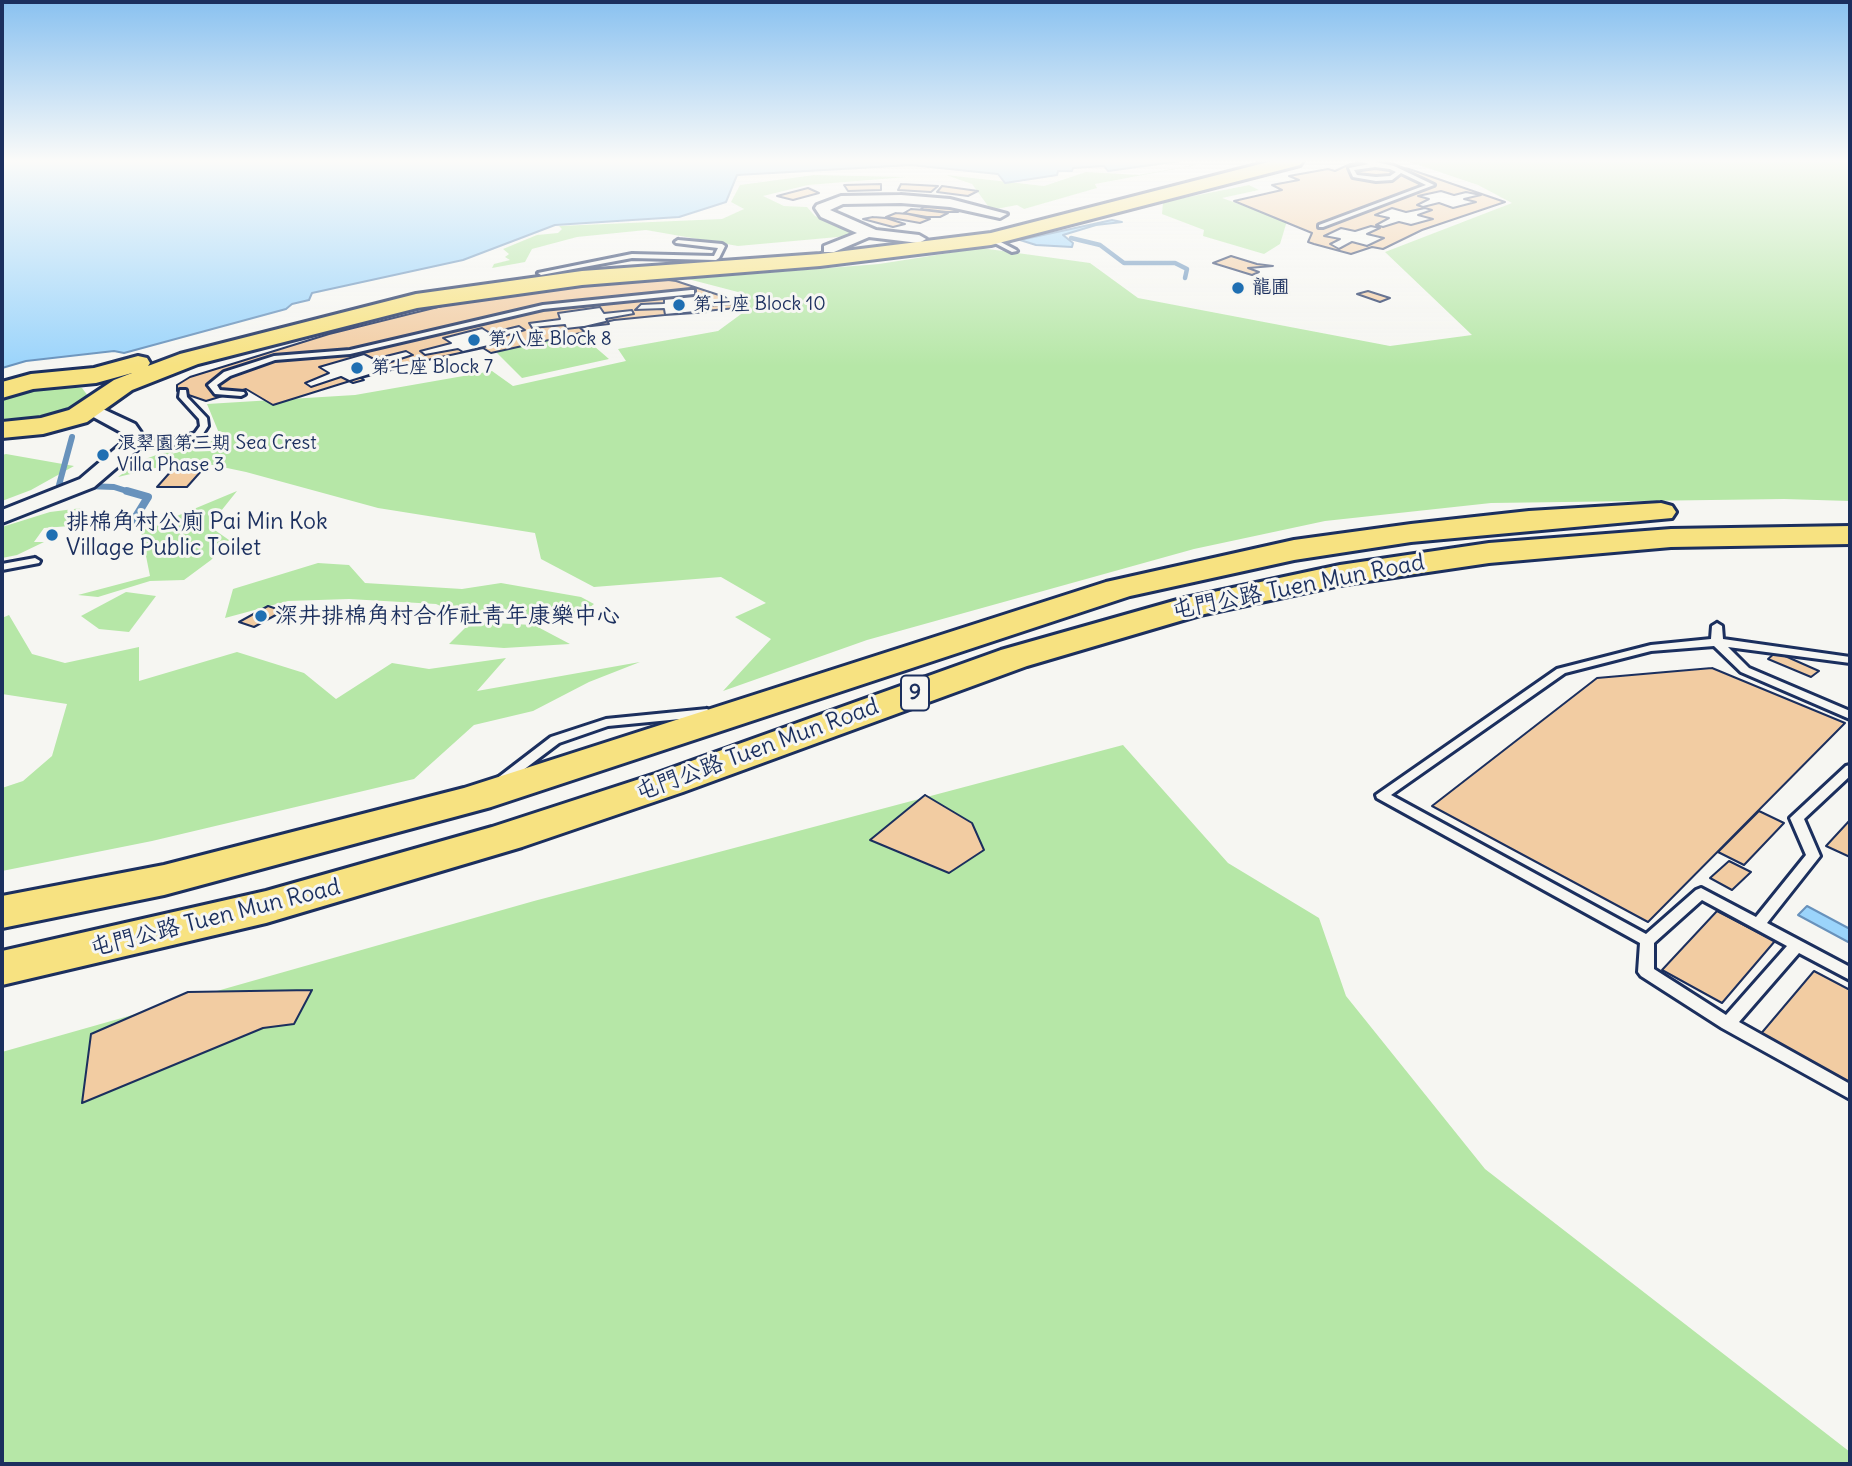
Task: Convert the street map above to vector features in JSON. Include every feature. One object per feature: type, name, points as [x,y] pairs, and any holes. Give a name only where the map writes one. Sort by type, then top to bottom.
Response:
[{"type":"main road","points":[[2,390],[31,382],[114,370],[357,305],[464,284],[541,272],[829,249],[919,239],[970,229]]},
{"type":"main road","points":[[3,430],[43,426],[100,402],[141,377],[189,359],[416,301],[570,279],[820,260],[991,239],[1028,229]]},
{"type":"main road","points":[[72,378],[99,383],[106,388],[100,402]]},
{"type":"main road","name":"屯門公路 Tuen Mun Road","points":[[2,912],[164,880],[477,798],[1118,589],[1294,550],[1529,520],[1691,511],[1850,511]]},
{"type":"main road","name":"屯門公路 Tuen Mun Road","points":[[2,968],[164,933],[459,852],[669,783],[1014,658],[1193,606],[1329,577],[1489,553],[1660,539],[1850,535]]},
{"type":"street","points":[[829,249],[860,238],[864,234],[862,230],[886,237],[919,239]]},
{"type":"street","points":[[2,517],[71,491],[99,475],[130,446],[133,434],[100,402]]},
{"type":"lane","points":[[991,239],[1014,251]]},
{"type":"lane","points":[[678,242],[722,246],[716,258]]},
{"type":"lane","points":[[241,394],[218,392],[212,385],[227,373],[274,358],[351,352],[543,307],[691,292]]},
{"type":"lane","points":[[130,446],[177,442],[198,435],[204,426],[203,418],[183,397],[183,392]]},
{"type":"lane","points":[[2,567],[35,561]]},
{"type":"lane","points":[[1717,626],[1717,642],[1745,670],[1850,715]]},
{"type":"lane","points":[[1647,941],[1382,795],[1561,671],[1651,648],[1717,642],[1850,660]]},
{"type":"lane","points":[[1758,924],[1813,856],[1797,818],[1850,769]]},
{"type":"lane","points":[[1850,974],[1701,893],[1647,941],[1646,972],[1728,1024],[1850,1092]]},
{"type":"lane","points":[[1728,1024],[1797,945]]},
{"type":"green space","points":[[562,229],[849,229],[849,236],[738,246],[646,230],[577,237],[532,249],[525,262],[492,268],[494,264],[510,260],[505,257],[509,254],[503,249],[537,235],[558,233]]},
{"type":"green space","points":[[1284,229],[1280,244],[1264,254],[1203,236],[1204,230]]},
{"type":"green space","points":[[1444,229],[1850,229],[1850,501],[1784,499],[1491,503],[1325,521],[1194,549],[867,640],[723,691],[771,639],[735,617],[766,603],[721,577],[594,587],[541,559],[535,533],[378,508],[246,472],[189,460],[118,477],[140,461],[178,447],[172,454],[221,438],[207,404],[355,395],[492,371],[513,386],[626,361],[618,349],[718,331],[748,309],[748,300],[738,292],[688,279],[879,264],[981,248],[1090,263],[1138,298],[1390,346],[1472,335],[1385,252]]},
{"type":"green space","points":[[579,333],[609,359],[522,378],[494,350]]},
{"type":"green space","points":[[58,385],[82,388],[88,396],[75,408],[47,417],[2,419],[2,399],[27,389]]},
{"type":"green space","points":[[2,455],[74,466],[31,490],[2,501]]},
{"type":"green space","points":[[237,491],[209,526],[229,540],[211,560],[184,580],[150,581],[98,597],[78,595],[150,576],[141,531]]},
{"type":"green space","points":[[82,508],[91,516],[83,525],[44,528],[34,542],[44,542],[17,555],[2,558],[2,527],[50,512]]},
{"type":"green space","points":[[318,563],[349,565],[365,583],[462,589],[501,583],[581,597],[594,604],[576,618],[452,611],[436,604],[349,599],[288,601],[225,618],[233,589]]},
{"type":"green space","points":[[126,592],[156,596],[129,632],[99,629],[81,616]]},
{"type":"green space","points":[[9,615],[32,654],[65,663],[139,647],[139,681],[237,652],[304,673],[336,699],[392,663],[429,669],[506,658],[477,691],[640,662],[589,682],[533,711],[474,725],[414,779],[152,841],[2,871],[2,788],[23,781],[52,756],[67,704],[2,694],[2,618]]},
{"type":"green space","points":[[471,622],[534,625],[570,644],[504,648],[449,644]]},
{"type":"green space","points":[[1123,745],[1228,863],[1319,918],[1346,996],[1485,1169],[1850,1452],[1850,1464],[2,1464],[2,1052],[534,901]]},
{"type":"water","points":[[2,229],[543,229],[463,260],[312,293],[309,300],[292,304],[286,309],[124,353],[114,351],[26,361],[2,368]]},
{"type":"water","points":[[1069,229],[1081,229],[1063,235],[1073,243],[1072,247],[1036,245],[1020,240]]},
{"type":"water","points":[[1807,906],[1850,929],[1850,943],[1798,915]]},
{"type":"building","points":[[1303,229],[1424,229],[1383,249],[1372,247],[1351,254],[1308,242],[1312,233]]},
{"type":"building","points":[[1338,229],[1377,229],[1367,234],[1384,238],[1367,246],[1352,242],[1339,249],[1330,244],[1340,239],[1324,236]]},
{"type":"building","points":[[1231,256],[1273,266],[1248,268],[1259,272],[1252,275],[1213,263]]},
{"type":"building","points":[[653,278],[676,281],[725,297],[736,308],[614,320],[580,328],[585,332],[491,353],[483,348],[395,367],[273,405],[246,389],[206,401],[177,391],[177,385],[190,377],[329,334],[446,305],[528,292]]},
{"type":"building","points":[[1368,291],[1390,298],[1380,302],[1357,294]]},
{"type":"building","name":"第十座 Block 10","points":[[705,295],[706,301],[725,300],[733,301],[734,304],[706,306],[707,312],[665,315],[664,309],[635,310],[641,304],[664,303],[664,297]]},
{"type":"building","points":[[600,307],[604,313],[632,310],[634,314],[606,319],[609,324],[566,329],[565,325],[532,328],[529,323],[560,319],[558,313]]},
{"type":"building","name":"第八座 Block 8","points":[[519,326],[525,330],[498,338],[505,342],[463,352],[458,349],[425,355],[420,351],[451,343],[443,338],[482,328],[490,333]]},
{"type":"building","name":"第七座 Block 7","points":[[406,351],[413,355],[385,364],[395,369],[361,378],[364,380],[353,383],[341,377],[311,387],[305,383],[329,373],[319,367],[364,354],[374,359]]},
{"type":"building","points":[[173,469],[203,469],[187,487],[157,487]]},
{"type":"building","name":"深井排棉角村合作社青年康樂中心","points":[[268,606],[283,611],[254,627],[239,622]]},
{"type":"building","points":[[1776,652],[1819,671],[1811,677],[1768,659]]},
{"type":"building","points":[[1712,668],[1845,723],[1648,922],[1432,806],[1597,678]]},
{"type":"building","points":[[925,795],[972,823],[984,850],[949,873],[870,840]]},
{"type":"building","points":[[1759,811],[1784,823],[1744,865],[1718,852]]},
{"type":"building","points":[[1850,820],[1850,857],[1826,846]]},
{"type":"building","points":[[1729,861],[1751,872],[1732,890],[1710,878]]},
{"type":"building","points":[[1717,911],[1775,941],[1722,1003],[1662,970]]},
{"type":"building","points":[[1814,971],[1850,990],[1850,1087],[1759,1036]]},
{"type":"building","points":[[312,990],[294,1024],[263,1028],[82,1103],[91,1034],[188,992]]},
{"type":"waterway","points":[[1071,238],[1100,245],[1124,263],[1175,263],[1187,269],[1185,278]]},
{"type":"waterway","points":[[72,437],[59,485],[114,487],[133,493]]},
{"type":"waterway","points":[[127,491],[148,497],[132,523]]},
{"type":"place","name":"龍圃","points":[[1238,288]]},
{"type":"place","name":"第十座 Block 10","points":[[679,305]]},
{"type":"place","name":"第八座 Block 8","points":[[474,340]]},
{"type":"place","name":"第七座 Block 7","points":[[357,368]]},
{"type":"place","name":"浪翠園第三期 Sea Crest Villa Phase 3","points":[[103,455]]},
{"type":"place","name":"排棉角村公廁 Pai Min Kok Village Public Toilet","points":[[52,535]]},
{"type":"place","name":"深井排棉角村合作社青年康樂中心","points":[[261,616]]}]
